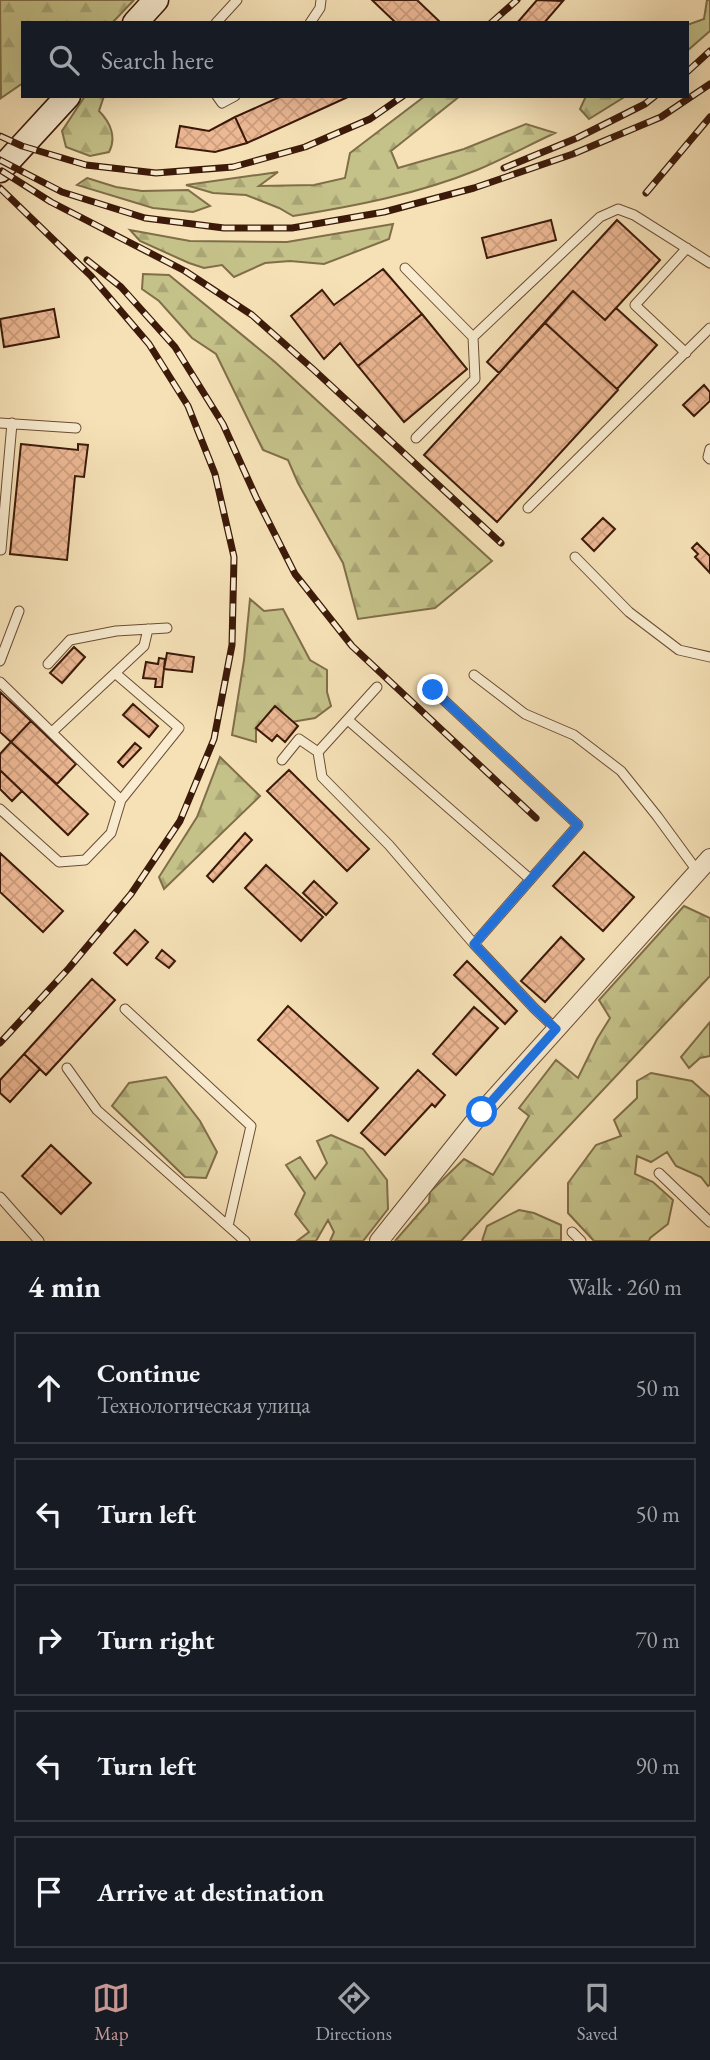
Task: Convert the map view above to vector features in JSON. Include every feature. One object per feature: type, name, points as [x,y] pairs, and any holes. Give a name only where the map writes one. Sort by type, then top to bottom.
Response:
[{"type":"street","points":[[0,170],[66,98]]},
{"type":"street","points":[[379,1241],[482,1112],[710,858]]},
{"type":"lane","points":[[218,21],[237,0]]},
{"type":"lane","points":[[311,21],[320,8],[321,0]]},
{"type":"lane","points":[[472,337],[600,217],[618,209],[634,215],[710,263]]},
{"type":"lane","points":[[686,353],[635,305],[687,248]]},
{"type":"lane","points":[[405,268],[472,337],[475,379],[416,438]]},
{"type":"lane","points":[[528,508],[710,328]]},
{"type":"lane","points":[[0,423],[76,428]]},
{"type":"lane","points":[[1,550],[12,424]]},
{"type":"lane","points":[[710,449],[710,459]]},
{"type":"lane","points":[[575,557],[629,612],[678,650],[710,657]]},
{"type":"lane","points":[[0,661],[19,611]]},
{"type":"lane","points":[[48,664],[70,640],[116,631],[167,628]]},
{"type":"lane","points":[[52,732],[144,646],[148,629]]},
{"type":"lane","points":[[0,808],[59,862],[85,860],[111,833],[121,800],[179,728],[115,673]]},
{"type":"lane","points":[[474,675],[525,714],[574,735],[621,771],[698,872]]},
{"type":"lane","points":[[0,682],[121,800]]},
{"type":"lane","points":[[318,752],[377,687]]},
{"type":"lane","points":[[433,690],[578,825],[474,944]]},
{"type":"lane","points":[[348,720],[530,879]]},
{"type":"lane","points":[[282,760],[299,739],[318,752],[322,777],[389,845],[474,944],[556,1029]]},
{"type":"lane","points":[[125,1009],[251,1126],[228,1226]]},
{"type":"lane","points":[[67,1068],[97,1110],[245,1241]]},
{"type":"lane","points":[[659,1173],[710,1222]]},
{"type":"lane","points":[[0,1197],[39,1241]]},
{"type":"lane","points":[[572,1232],[581,1241]]},
{"type":"green space","points":[[0,0],[134,0],[114,21],[21,21],[21,84],[1,98]]},
{"type":"green space","points":[[707,0],[710,0],[710,31],[689,49],[689,24],[704,19]]},
{"type":"green space","points":[[84,98],[103,98],[99,111],[111,130],[109,152],[90,156],[66,147],[62,131]]},
{"type":"green space","points":[[422,98],[457,98],[391,151],[398,168],[464,149],[526,124],[555,133],[477,170],[432,186],[293,216],[246,195],[213,193],[186,185],[278,172],[259,186],[314,185],[345,178],[350,153]]},
{"type":"green space","points":[[585,98],[623,98],[589,119],[580,109]]},
{"type":"green space","points":[[87,178],[142,191],[188,190],[210,206],[193,212],[153,208],[77,185]]},
{"type":"green space","points":[[393,224],[389,239],[324,264],[290,261],[265,263],[234,277],[222,265],[204,268],[189,263],[140,241],[130,230],[190,241],[287,242]]},
{"type":"green space","points":[[143,274],[169,275],[275,362],[492,561],[435,608],[358,619],[343,563],[288,460],[263,450],[216,354],[192,338],[159,301],[142,289]]},
{"type":"green space","points":[[250,599],[264,611],[283,609],[310,660],[327,670],[327,692],[331,706],[315,718],[256,728],[256,742],[232,735]]},
{"type":"green space","points":[[220,757],[260,796],[164,889],[159,877],[197,817]]},
{"type":"green space","points":[[684,906],[710,918],[710,976],[461,1241],[395,1241],[429,1202],[430,1192],[464,1159],[493,1175],[529,1116],[519,1108],[556,1060],[578,1078],[610,1018],[599,1000]]},
{"type":"green space","points":[[710,1022],[710,1056],[700,1058],[689,1068],[681,1057]]},
{"type":"green space","points":[[651,1073],[692,1081],[710,1097],[710,1185],[701,1177],[676,1166],[667,1152],[651,1162],[637,1156],[635,1174],[653,1182],[673,1200],[668,1224],[649,1241],[594,1241],[568,1213],[568,1183],[596,1145],[621,1136],[614,1120],[637,1098],[637,1081]]},
{"type":"green space","points":[[166,1077],[200,1121],[217,1152],[206,1178],[185,1177],[112,1106],[129,1083]]},
{"type":"green space","points":[[331,1135],[363,1149],[387,1180],[388,1209],[363,1241],[330,1241],[334,1232],[328,1220],[316,1241],[297,1241],[309,1232],[295,1214],[305,1193],[286,1165],[300,1157],[315,1179],[327,1163],[317,1141]]},
{"type":"green space","points":[[519,1210],[534,1213],[561,1225],[561,1240],[482,1241],[487,1226]]},
{"type":"building","points":[[372,0],[417,0],[439,21],[394,21]]},
{"type":"building","points":[[537,0],[563,1],[546,21],[519,21]]},
{"type":"building","points":[[278,98],[346,98],[247,143],[235,117]]},
{"type":"building","points":[[235,117],[247,143],[215,152],[176,147],[180,126],[209,131]]},
{"type":"building","points":[[551,220],[556,240],[487,258],[482,238]]},
{"type":"building","points":[[617,220],[660,260],[605,320],[573,291],[499,373],[487,362]]},
{"type":"building","points":[[383,269],[422,314],[358,366],[340,343],[324,359],[291,316],[322,290],[334,305]]},
{"type":"building","points":[[573,291],[605,320],[616,308],[657,345],[617,389],[545,323]]},
{"type":"building","points":[[54,309],[59,337],[4,347],[0,319]]},
{"type":"building","points":[[422,314],[467,369],[404,422],[358,366]]},
{"type":"building","points":[[545,323],[618,390],[497,522],[424,455]]},
{"type":"building","points":[[704,385],[710,392],[710,401],[694,416],[683,405]]},
{"type":"building","points":[[21,444],[78,450],[78,444],[88,445],[84,477],[75,476],[67,560],[10,554]]},
{"type":"building","points":[[603,518],[615,529],[594,551],[582,539]]},
{"type":"building","points":[[697,543],[710,556],[710,573],[695,557],[698,554],[692,548]]},
{"type":"building","points":[[74,647],[85,657],[62,683],[50,673]]},
{"type":"building","points":[[167,653],[194,657],[192,672],[164,669]]},
{"type":"building","points":[[159,658],[165,659],[162,687],[155,687],[156,679],[143,678],[146,662],[158,664]]},
{"type":"building","points":[[0,692],[31,721],[11,742],[0,732]]},
{"type":"building","points":[[133,704],[158,726],[149,737],[123,715]]},
{"type":"building","points":[[275,706],[298,726],[285,742],[277,735],[272,741],[256,728]]},
{"type":"building","points":[[31,721],[76,764],[57,784],[11,742]]},
{"type":"building","points":[[11,742],[88,814],[68,835],[0,770],[0,754]]},
{"type":"building","points":[[135,743],[141,748],[123,767],[118,762]]},
{"type":"building","points":[[0,770],[22,791],[12,801],[0,789]]},
{"type":"building","points":[[289,770],[369,849],[347,871],[267,791]]},
{"type":"building","points":[[245,833],[252,840],[213,882],[207,876]]},
{"type":"building","points":[[584,852],[634,897],[603,931],[553,886]]},
{"type":"building","points":[[0,853],[63,911],[43,932],[0,892]]},
{"type":"building","points":[[266,865],[323,917],[301,941],[245,888]]},
{"type":"building","points":[[314,881],[337,903],[326,915],[303,893]]},
{"type":"building","points":[[135,930],[148,942],[127,965],[114,953]]},
{"type":"building","points":[[561,937],[584,959],[545,1002],[521,981]]},
{"type":"building","points":[[162,950],[175,961],[169,968],[156,958]]},
{"type":"building","points":[[467,961],[517,1011],[505,1024],[454,975]]},
{"type":"building","points":[[92,979],[115,1000],[46,1075],[24,1054]]},
{"type":"building","points":[[288,1006],[378,1088],[348,1121],[258,1040]]},
{"type":"building","points":[[474,1007],[498,1028],[456,1075],[433,1054]]},
{"type":"building","points":[[24,1054],[40,1069],[10,1102],[0,1093],[0,1080]]},
{"type":"building","points":[[418,1070],[445,1095],[435,1107],[432,1104],[385,1155],[361,1133]]},
{"type":"building","points":[[51,1145],[91,1183],[61,1214],[22,1176]]},
{"type":"railway","points":[[493,21],[517,0]]},
{"type":"railway","points":[[689,70],[710,51]]},
{"type":"railway","points":[[0,160],[62,192],[145,218],[224,228],[292,228],[384,212],[474,188],[573,154],[661,117],[710,84]]},
{"type":"railway","points":[[0,136],[22,146],[86,165],[156,173],[233,167],[305,147],[370,119],[400,98]]},
{"type":"railway","points":[[504,168],[577,138],[652,98]]},
{"type":"railway","points":[[646,193],[710,117]]},
{"type":"railway","points":[[2,171],[51,202],[185,271],[252,315],[501,543]]},
{"type":"railway","points":[[0,188],[91,276],[149,344],[188,406],[215,474],[234,557],[232,645],[214,739],[180,821],[131,894],[69,968],[0,1043]]},
{"type":"railway","points":[[87,260],[121,287],[175,347],[223,424],[295,574],[352,646],[536,818]]},
{"type":"route","points":[[433,690],[578,825],[474,944],[556,1029],[482,1112]]}]
